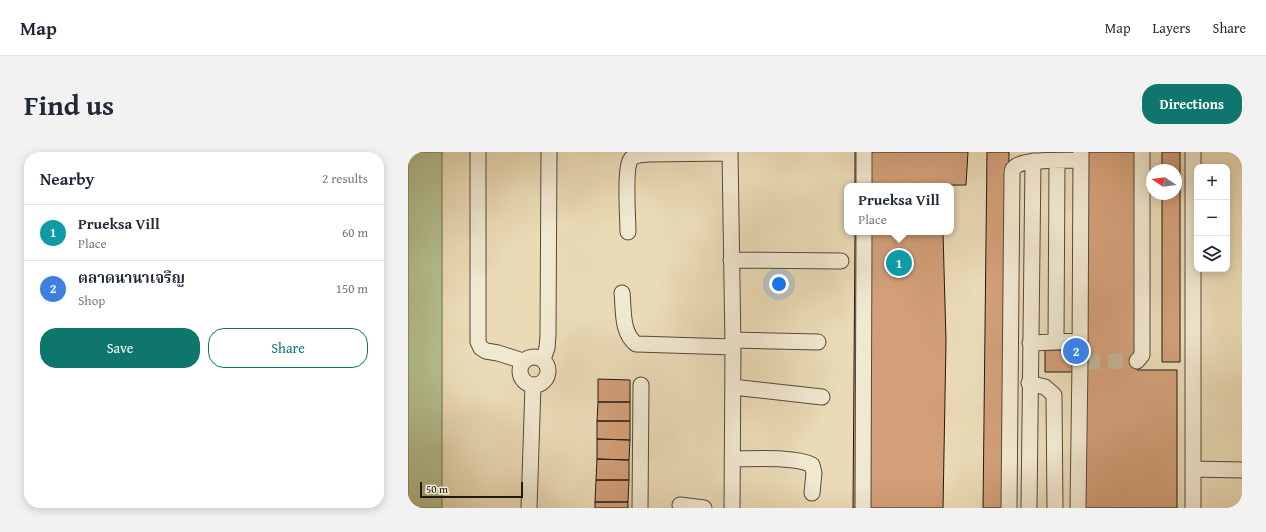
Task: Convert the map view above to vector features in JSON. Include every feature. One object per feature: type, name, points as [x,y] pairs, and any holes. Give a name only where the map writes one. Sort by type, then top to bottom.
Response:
[{"type":"street","points":[[478,152],[478,342],[481,348],[486,351],[498,353],[523,361]]},
{"type":"street","points":[[543,359],[547,348],[548,336],[549,152]]},
{"type":"street","points":[[864,152],[864,183]]},
{"type":"street","points":[[1137,361],[1142,354],[1142,152]]},
{"type":"street","points":[[1193,152],[1193,508]]},
{"type":"street","points":[[628,232],[628,166],[631,159],[636,155],[730,153],[733,343],[732,508]]},
{"type":"street","points":[[1009,508],[1012,174],[1014,167],[1021,163],[1033,161],[1057,161],[1081,156],[1080,341],[1083,362],[1078,508]]},
{"type":"street","points":[[1029,508],[1029,383],[1033,161]]},
{"type":"street","points":[[1056,342],[1057,161]]},
{"type":"street","points":[[863,508],[864,235]]},
{"type":"street","points":[[731,260],[841,261]]},
{"type":"street","points":[[622,293],[625,328],[630,339],[636,344],[818,342]]},
{"type":"street","points":[[1030,343],[1080,341]]},
{"type":"street","points":[[535,356],[543,359],[547,364],[548,370],[547,376],[544,380],[539,384],[534,385],[525,381],[521,375],[520,368],[523,361],[535,356]]},
{"type":"street","points":[[1029,383],[1045,387],[1054,395],[1055,508]]},
{"type":"street","points":[[529,508],[534,385]]},
{"type":"street","points":[[640,508],[641,385]]},
{"type":"street","points":[[733,387],[822,397]]},
{"type":"street","points":[[732,459],[805,461],[812,465],[814,474],[812,493]]},
{"type":"street","points":[[1193,470],[1242,470]]},
{"type":"street","points":[[680,505],[704,508]]},
{"type":"green space","points":[[408,152],[442,152],[442,508],[408,508]]},
{"type":"building","points":[[855,152],[968,152],[966,185],[954,185],[954,183],[855,183]]},
{"type":"building","points":[[987,152],[1009,152],[1005,508],[983,508]]},
{"type":"building","points":[[1086,152],[1137,152],[1137,370],[1177,370],[1177,508],[1085,508]]},
{"type":"building","points":[[1162,152],[1180,152],[1180,164],[1162,164]]},
{"type":"building","points":[[1162,200],[1180,200],[1180,362],[1162,362]]},
{"type":"building","points":[[855,235],[943,235],[946,341],[943,508],[853,508]]},
{"type":"building","points":[[1045,350],[1075,350],[1075,372],[1045,372]]},
{"type":"building","points":[[598,379],[630,380],[630,402],[598,402]]},
{"type":"building","points":[[598,402],[630,402],[630,421],[597,421]]},
{"type":"building","points":[[597,421],[630,421],[630,440],[597,439]]},
{"type":"building","points":[[597,439],[630,440],[629,460],[597,459]]},
{"type":"building","points":[[597,459],[629,460],[629,480],[596,480]]},
{"type":"building","points":[[596,480],[629,480],[628,502],[595,502]]},
{"type":"building","points":[[595,502],[628,502],[628,508],[595,508]]},
{"type":"tunnel","points":[[1085,362],[1137,361]]},
{"type":"place","name":"Prueksa Vill","points":[[899,263]]},
{"type":"place","name":"ตลาดนานาเจริญ","points":[[1076,351]]}]
